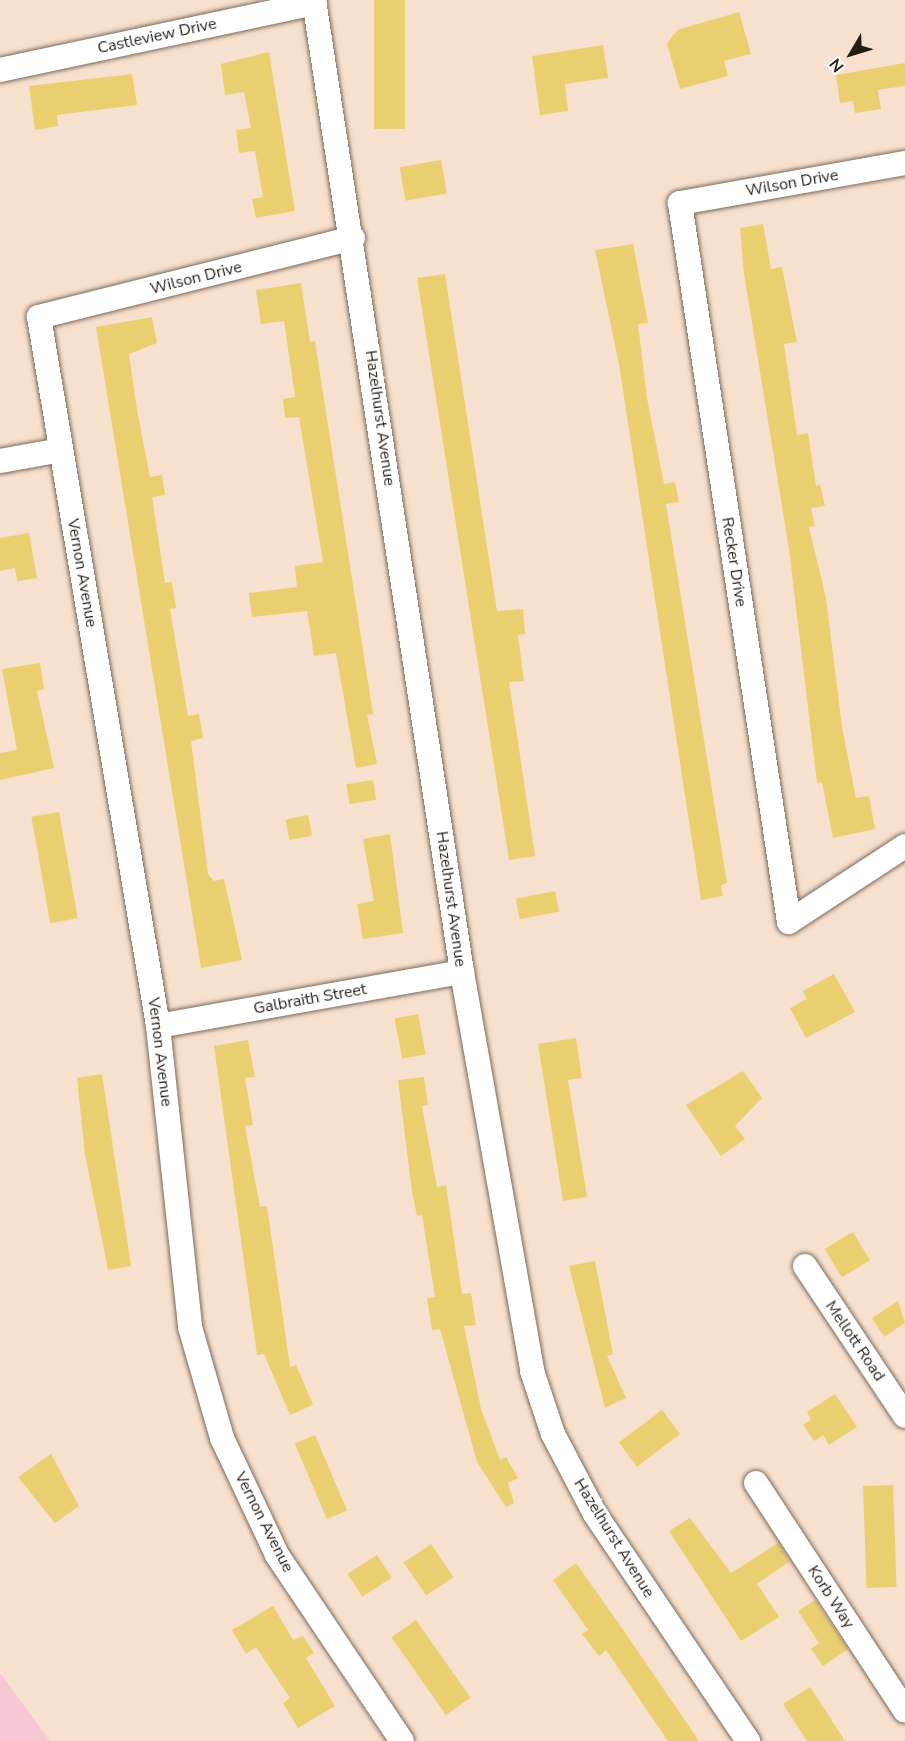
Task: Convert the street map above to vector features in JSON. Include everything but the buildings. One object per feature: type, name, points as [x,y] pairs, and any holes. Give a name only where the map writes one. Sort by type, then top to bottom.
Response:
[{"type":"street","name":"Castleview Drive","points":[[0,70],[314,1]]},
{"type":"street","name":"Hazelhurst Avenue","points":[[314,1],[353,238],[462,972],[532,1371],[553,1434],[595,1514],[748,1741]]},
{"type":"street","name":"Wilson Drive","points":[[680,203],[905,163]]},
{"type":"street","name":"Recker Drive","points":[[680,203],[789,921],[905,846]]},
{"type":"street","name":"Wilson Drive","points":[[39,317],[353,238]]},
{"type":"street","name":"Vernon Avenue","points":[[39,317],[158,1026],[190,1327],[222,1438],[278,1555],[402,1741]]},
{"type":"street","points":[[0,461],[61,450]]},
{"type":"street","name":"Galbraith Street","points":[[158,1026],[462,972]]},
{"type":"street","name":"Mellott Road","points":[[805,1266],[905,1416]]},
{"type":"street","name":"Korb Way","points":[[756,1483],[905,1711]]},
{"type":"shaded area","points":[[0,1673],[50,1741],[0,1741]]}]
